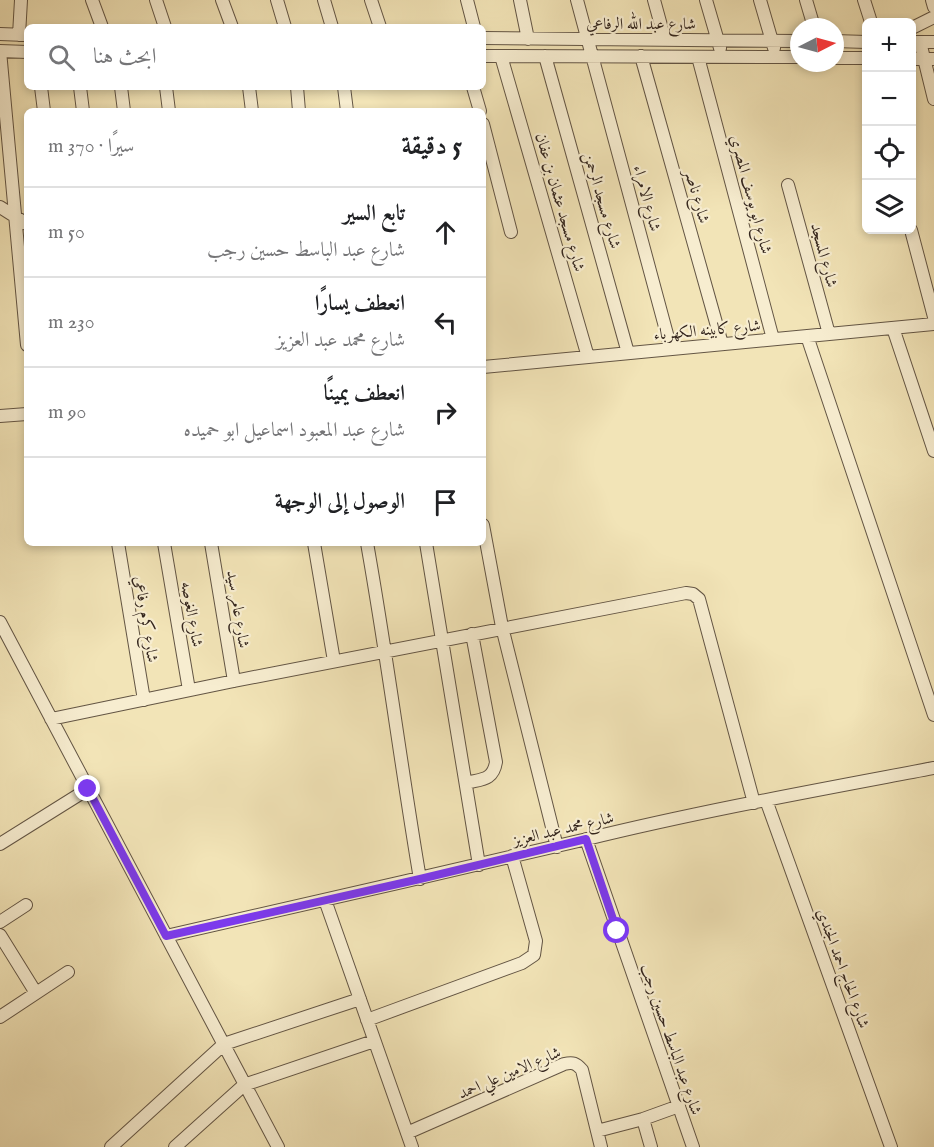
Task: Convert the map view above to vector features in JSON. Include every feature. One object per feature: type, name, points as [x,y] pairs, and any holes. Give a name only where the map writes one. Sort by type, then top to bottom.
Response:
[{"type":"street","points":[[0,34],[23,35],[21,0]]},
{"type":"street","points":[[92,0],[101,24]]},
{"type":"street","points":[[156,0],[164,24]]},
{"type":"street","points":[[222,0],[231,24]]},
{"type":"street","points":[[277,0],[284,24]]},
{"type":"street","points":[[324,0],[331,24]]},
{"type":"street","points":[[371,0],[379,24]]},
{"type":"street","points":[[467,0],[473,24]]},
{"type":"street","points":[[520,0],[528,39]]},
{"type":"street","name":"شارع الامراء","points":[[578,0],[671,349]]},
{"type":"street","points":[[654,0],[665,40]]},
{"type":"street","points":[[706,0],[723,57]]},
{"type":"street","points":[[760,0],[776,57]]},
{"type":"street","points":[[806,0],[811,18]]},
{"type":"street","points":[[864,0],[870,18]]},
{"type":"street","points":[[932,0],[934,7]]},
{"type":"street","points":[[916,26],[934,17]]},
{"type":"street","name":"شارع عبد الله الرفاعي","points":[[486,38],[790,41]]},
{"type":"street","points":[[844,42],[862,42]]},
{"type":"street","points":[[934,42],[916,42],[934,99]]},
{"type":"street","points":[[24,52],[0,51],[24,315]]},
{"type":"street","name":"شارع عبد الله الرفاعي","points":[[486,56],[790,57]]},
{"type":"street","name":"شارع مسجد عثمان بن عفان","points":[[501,56],[588,357]]},
{"type":"street","name":"شارع مسجد الرحمن","points":[[545,56],[628,353]]},
{"type":"street","name":"شارع ناصر","points":[[642,56],[722,344]]},
{"type":"street","name":"شارع ابو يوسف المصري","points":[[698,57],[773,339]]},
{"type":"street","points":[[844,58],[862,59]]},
{"type":"street","points":[[41,90],[44,108]]},
{"type":"street","points":[[80,90],[83,108]]},
{"type":"street","points":[[121,90],[124,108]]},
{"type":"street","points":[[166,90],[169,108]]},
{"type":"street","points":[[249,90],[252,108]]},
{"type":"street","points":[[297,90],[299,108]]},
{"type":"street","points":[[344,90],[347,108]]},
{"type":"street","points":[[474,90],[479,108]]},
{"type":"street","points":[[486,136],[511,232]]},
{"type":"street","name":"شارع المسجد","points":[[788,185],[829,334]]},
{"type":"street","points":[[0,207],[24,222]]},
{"type":"street","points":[[912,234],[934,317]]},
{"type":"street","name":"شارع كابينه الكهرباء","points":[[486,367],[934,324]]},
{"type":"street","points":[[893,328],[934,451]]},
{"type":"street","points":[[807,336],[934,716]]},
{"type":"street","points":[[0,416],[24,414]]},
{"type":"street","points":[[486,541],[502,627],[557,847]]},
{"type":"street","name":"شارع كرم رفاعي","points":[[118,546],[144,700]]},
{"type":"street","name":"شارع الغوصه","points":[[165,546],[189,690]]},
{"type":"street","name":"شارع عامر سيد","points":[[212,546],[234,681]]},
{"type":"street","points":[[315,546],[334,661]]},
{"type":"street","points":[[368,546],[386,651],[394,723],[420,879]]},
{"type":"street","points":[[426,546],[479,865]]},
{"type":"street","name":"شارع الحاج احمد الجندي","points":[[502,627],[678,594],[693,594],[699,599],[760,802],[891,1147]]},
{"type":"street","points":[[0,622],[278,1147]]},
{"type":"street","points":[[51,719],[502,627]]},
{"type":"street","points":[[466,783],[488,777],[493,773],[496,762],[472,634]]},
{"type":"street","name":"شارع محمد عبد العزيز","points":[[166,936],[586,839],[934,768]]},
{"type":"street","points":[[0,844],[88,789]]},
{"type":"street","name":"شارع عبد الباسط حسين رجب","points":[[586,839],[693,1147]]},
{"type":"street","points":[[367,1020],[522,963],[534,955],[536,941],[512,856]]},
{"type":"street","points":[[325,900],[412,1147]]},
{"type":"street","points":[[0,922],[26,905]]},
{"type":"street","points":[[0,935],[36,993]]},
{"type":"street","points":[[0,1017],[68,972]]},
{"type":"street","points":[[111,1147],[224,1044],[360,999]]},
{"type":"street","points":[[175,1147],[244,1085],[374,1041]]},
{"type":"street","name":"شارع الامين علي احمد","points":[[407,1133],[571,1062],[577,1064],[582,1070],[601,1147]]},
{"type":"street","points":[[597,1131],[643,1119],[679,1106]]},
{"type":"street","points":[[643,1119],[651,1147]]},
{"type":"route","points":[[88,789],[166,936],[586,839],[617,931]]}]
